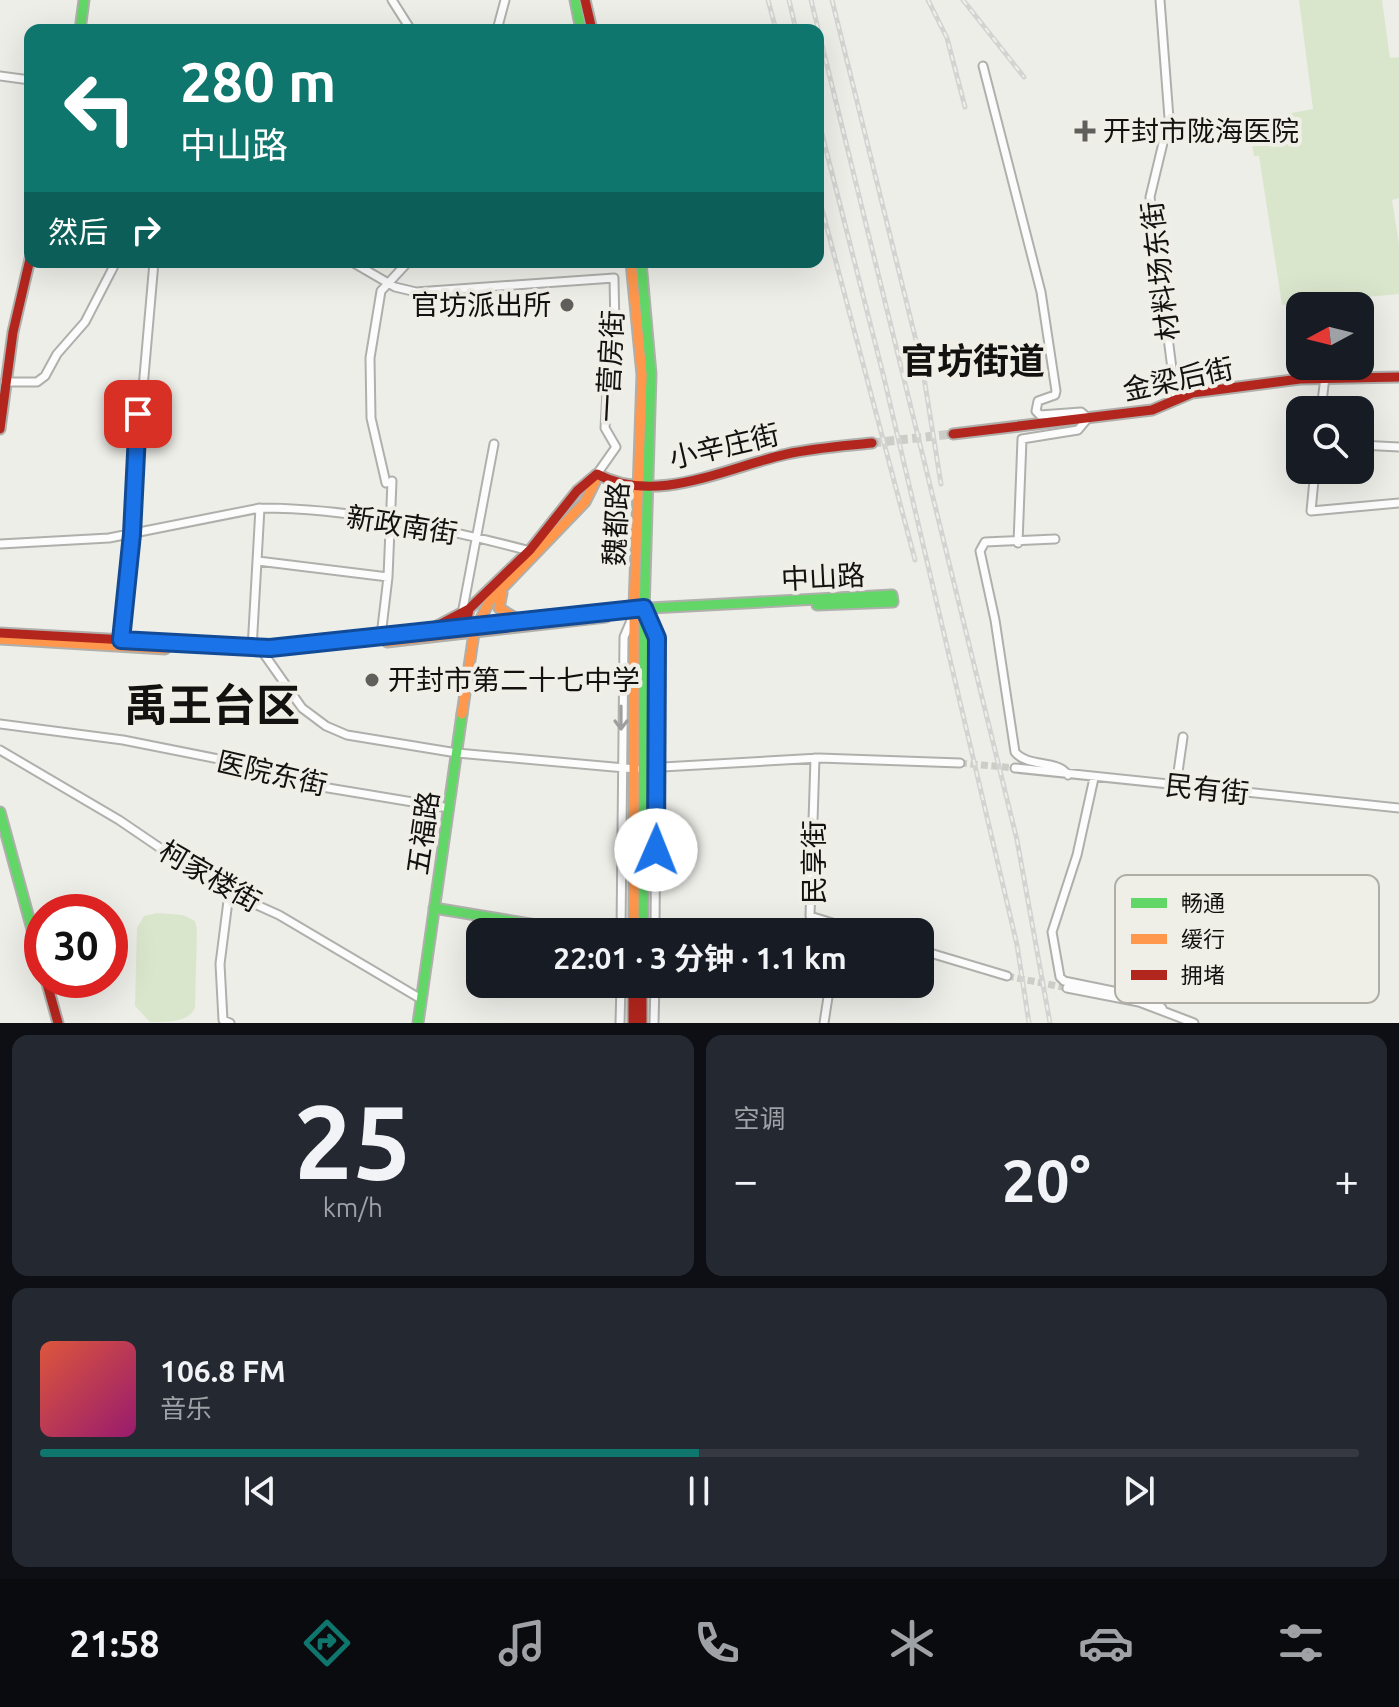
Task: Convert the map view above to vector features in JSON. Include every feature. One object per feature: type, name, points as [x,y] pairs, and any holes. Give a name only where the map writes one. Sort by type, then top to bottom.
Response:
[{"type":"main road","points":[[81,24],[84,0]]},
{"type":"main road","points":[[575,0],[580,24]]},
{"type":"main road","points":[[585,0],[591,24]]},
{"type":"main road","points":[[0,429],[5,382],[28,268]]},
{"type":"main road","name":"魏都路","points":[[632,268],[642,375],[644,486]]},
{"type":"main road","name":"魏都路","points":[[642,268],[651,374],[639,611],[643,918]]},
{"type":"main road","name":"金梁后街","points":[[1374,377],[1399,377]]},
{"type":"main road","name":"金梁后街","points":[[1088,418],[1152,410],[1192,393],[1300,380]]},
{"type":"main road","points":[[953,434],[1088,418]]},
{"type":"main road","name":"小辛庄街","points":[[595,477],[608,484],[644,486],[733,469],[782,454],[872,443]]},
{"type":"main road","points":[[413,633],[466,612],[535,552],[585,502],[595,477]]},
{"type":"main road","points":[[470,629],[482,611],[535,552]]},
{"type":"main road","points":[[502,592],[499,604],[502,613],[520,620]]},
{"type":"main road","name":"中山路","points":[[0,633],[252,649],[470,629],[520,620],[639,611],[892,595],[893,602],[639,611],[264,654],[0,639]]},
{"type":"main road","name":"五福路","points":[[418,1023],[457,753],[469,649],[470,629],[466,612]]},
{"type":"main road","name":"魏都路","points":[[635,918],[640,769]]},
{"type":"main road","points":[[0,812],[24,900]]},
{"type":"main road","points":[[434,908],[494,918]]},
{"type":"main road","points":[[51,998],[58,1023]]},
{"type":"main road","points":[[633,998],[633,1023]]},
{"type":"main road","points":[[642,998],[642,1023]]},
{"type":"street","points":[[392,0],[407,24]]},
{"type":"street","points":[[499,24],[505,0]]},
{"type":"street","name":"材料场东街","points":[[1160,0],[1169,118],[1150,197],[1176,400]]},
{"type":"street","points":[[983,66],[1041,292],[1056,391],[1055,395],[1038,401],[1036,411],[1040,415],[1081,412],[1088,418],[1078,430],[1022,439],[1018,543]]},
{"type":"street","points":[[0,76],[24,79]]},
{"type":"street","points":[[5,382],[37,382],[45,376],[57,354],[85,322],[113,268]]},
{"type":"street","points":[[121,640],[132,534],[137,424],[153,268]]},
{"type":"street","name":"一营房街","points":[[362,268],[402,290],[433,292],[614,278],[615,329],[610,335],[605,428],[616,447],[595,477]]},
{"type":"street","points":[[381,636],[391,522],[389,482],[369,396],[381,291],[403,268]]},
{"type":"street","points":[[466,612],[494,444]]},
{"type":"street","points":[[1374,446],[1399,447]]},
{"type":"street","points":[[1314,484],[1311,511],[1399,503]]},
{"type":"street","points":[[252,649],[261,508]]},
{"type":"street","name":"新政南街","points":[[0,544],[132,534],[261,508],[391,522],[535,552]]},
{"type":"street","points":[[1055,539],[1018,543],[985,542],[980,551],[995,620],[1015,752],[1022,759],[1064,769],[1068,775]]},
{"type":"street","points":[[258,561],[388,577]]},
{"type":"street","points":[[621,918],[624,637],[639,611],[657,638],[655,918]]},
{"type":"street","points":[[264,654],[302,708],[326,726],[367,740],[457,753],[640,769],[815,758],[960,763]]},
{"type":"street","name":"医院东街","points":[[0,724],[153,746],[299,775],[310,785],[449,808]]},
{"type":"street","points":[[1176,786],[1183,737]]},
{"type":"street","name":"柯家楼街","points":[[0,750],[119,820],[229,893],[279,915],[421,999]]},
{"type":"street","name":"民享街","points":[[815,758],[810,916],[815,918]]},
{"type":"street","name":"民有街","points":[[1015,768],[1399,808]]},
{"type":"street","points":[[1094,778],[1077,855],[1052,932],[1060,977],[1064,981],[1115,991]]},
{"type":"street","points":[[229,893],[220,970],[223,1020],[230,1023]]},
{"type":"street","points":[[934,954],[1007,976]]},
{"type":"street","points":[[1067,988],[1115,998]]},
{"type":"street","points":[[620,1023],[621,998]]},
{"type":"street","points":[[654,1023],[655,998]]},
{"type":"street","points":[[824,1023],[828,998]]},
{"type":"street","points":[[1138,1003],[1162,1008],[1194,1023]]},
{"type":"street","points":[[1156,1003],[1162,1008]]},
{"type":"green space","points":[[1299,0],[1382,0],[1390,58],[1399,57],[1399,198],[1392,200],[1399,244],[1399,294],[1374,296],[1374,292],[1286,292],[1286,305],[1282,305],[1259,156],[1254,156],[1251,138],[1288,132],[1286,114],[1313,109]]},
{"type":"green space","points":[[157,913],[183,915],[195,921],[197,929],[195,1008],[187,1017],[176,1021],[150,1022],[135,1006],[137,928],[144,916]]},
{"type":"tunnel","points":[[872,443],[953,434]]},
{"type":"tunnel","points":[[960,763],[1015,768]]},
{"type":"tunnel","points":[[1007,976],[1067,988]]},
{"type":"railway","points":[[768,0],[774,24]]},
{"type":"railway","points":[[789,0],[795,24]]},
{"type":"railway","points":[[811,0],[817,24]]},
{"type":"railway","points":[[832,0],[922,365],[941,484]]},
{"type":"railway","points":[[928,0],[947,38],[965,107]]},
{"type":"railway","points":[[963,0],[1024,77]]},
{"type":"railway","points":[[824,53],[1017,840],[1050,1023]]},
{"type":"railway","points":[[824,142],[884,378],[1017,945],[1029,1023]]},
{"type":"railway","points":[[824,217],[915,560]]},
{"type":"traffic: fast","points":[[81,24],[84,0]]},
{"type":"traffic: fast","points":[[575,0],[580,24]]},
{"type":"traffic: fast","points":[[642,268],[651,374],[644,613],[643,918]]},
{"type":"traffic: fast","points":[[385,635],[613,610],[892,595],[893,602]]},
{"type":"traffic: fast","points":[[817,605],[893,602]]},
{"type":"traffic: fast","points":[[418,1023],[462,714]]},
{"type":"traffic: fast","points":[[0,812],[24,900]]},
{"type":"traffic: fast","points":[[434,908],[494,918]]},
{"type":"traffic: slow","points":[[632,268],[642,375],[634,608],[634,918]]},
{"type":"traffic: slow","points":[[462,714],[474,633],[489,602],[585,502],[595,482],[593,479]]},
{"type":"traffic: slow","points":[[502,593],[499,608],[517,619]]},
{"type":"traffic: slow","points":[[387,642],[606,617]]},
{"type":"traffic: slow","points":[[0,639],[165,649]]},
{"type":"traffic: jam","points":[[585,0],[591,24]]},
{"type":"traffic: jam","points":[[0,429],[13,332],[28,268]]},
{"type":"traffic: jam","points":[[953,434],[1152,410],[1192,393],[1300,379],[1399,377]]},
{"type":"traffic: jam","points":[[465,629],[469,609],[530,550],[577,491],[597,474],[620,483],[667,485],[787,454],[872,443]]},
{"type":"traffic: jam","points":[[437,626],[469,609]]},
{"type":"traffic: jam","points":[[0,633],[270,648],[385,635]]},
{"type":"traffic: jam","points":[[51,998],[58,1023]]},
{"type":"traffic: jam","points":[[633,998],[633,1023]]},
{"type":"traffic: jam","points":[[642,998],[642,1023]]},
{"type":"place","name":"开封市陇海医院","points":[[1085,131]]},
{"type":"place","name":"官坊派出所","points":[[567,305]]},
{"type":"place","name":"开封市第二十七中学","points":[[372,680]]},
{"type":"district","name":"官坊街道","points":[[973,361]]},
{"type":"district","name":"禹王台区","points":[[212,706]]},
{"type":"route","points":[[138,414],[132,534],[121,640],[270,648],[644,608],[657,638],[656,850]]}]
